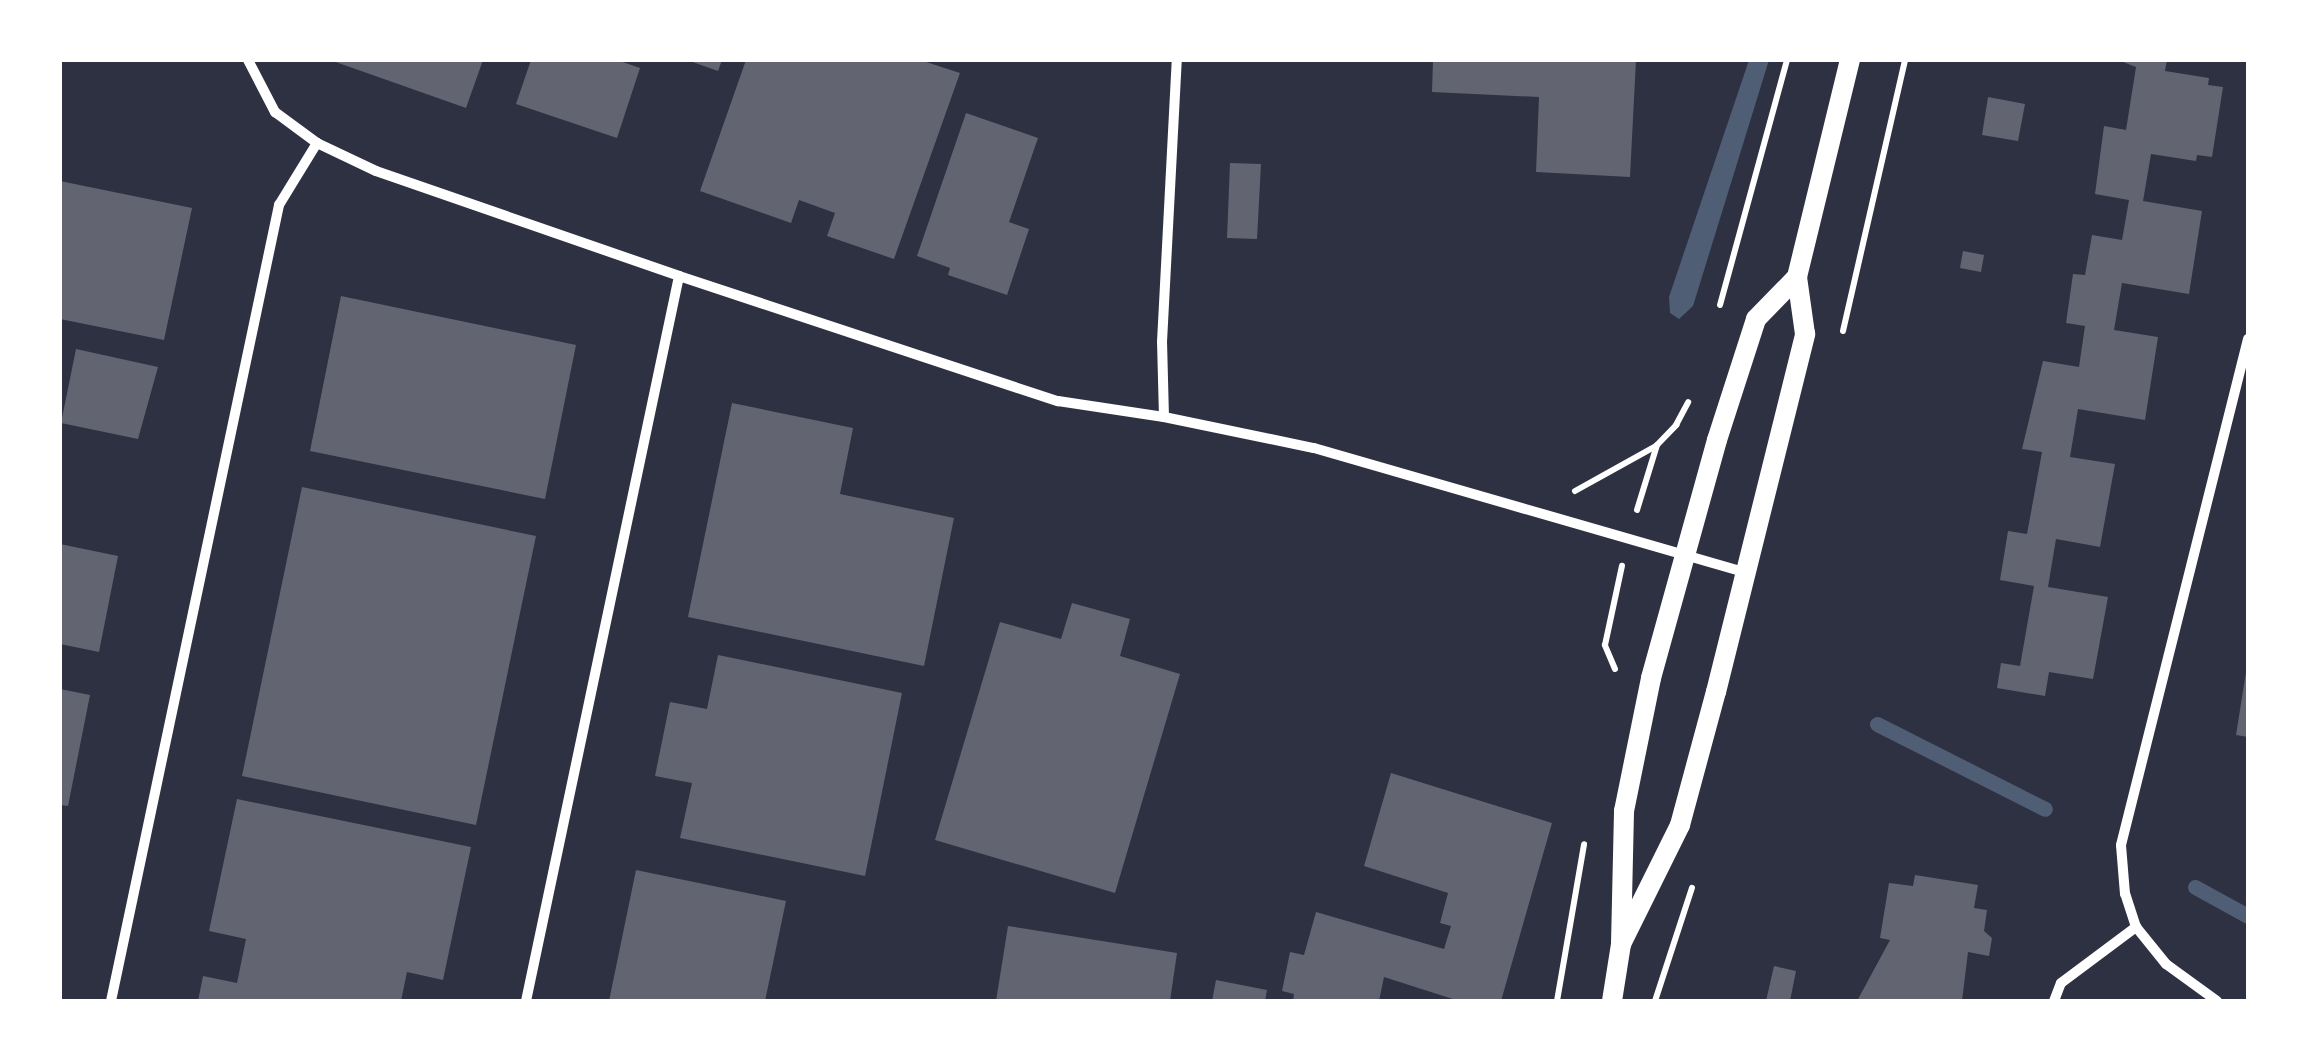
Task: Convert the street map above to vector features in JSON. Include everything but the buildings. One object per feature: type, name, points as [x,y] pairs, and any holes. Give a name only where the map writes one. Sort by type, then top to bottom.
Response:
[{"type":"main road","points":[[1622,944],[1680,826],[1746,573],[1805,334],[1797,277],[1850,60]]},
{"type":"main road","points":[[1612,1001],[1622,944],[1624,811],[1651,678],[1756,319],[1797,277]]},
{"type":"street","points":[[1164,416],[1162,342],[1177,60]]},
{"type":"street","points":[[248,65],[276,112],[318,143],[376,171],[679,276],[1058,402],[1164,416],[1314,448],[1746,573]]},
{"type":"street","points":[[112,1001],[279,206],[318,143]]},
{"type":"street","points":[[526,1001],[679,276]]},
{"type":"street","points":[[2217,1001],[2166,964],[2136,927],[2125,894],[2121,846],[2248,339]]},
{"type":"street","points":[[2054,1001],[2062,983],[2136,927]]},
{"type":"path","points":[[1537,514],[1657,445]]},
{"type":"water","points":[[1749,60],[1769,60],[1693,306],[1679,319],[1670,313],[1669,297]]},
{"type":"waterway","points":[[1877,724],[2045,809]]},
{"type":"waterway","points":[[2195,887],[2248,916]]}]
